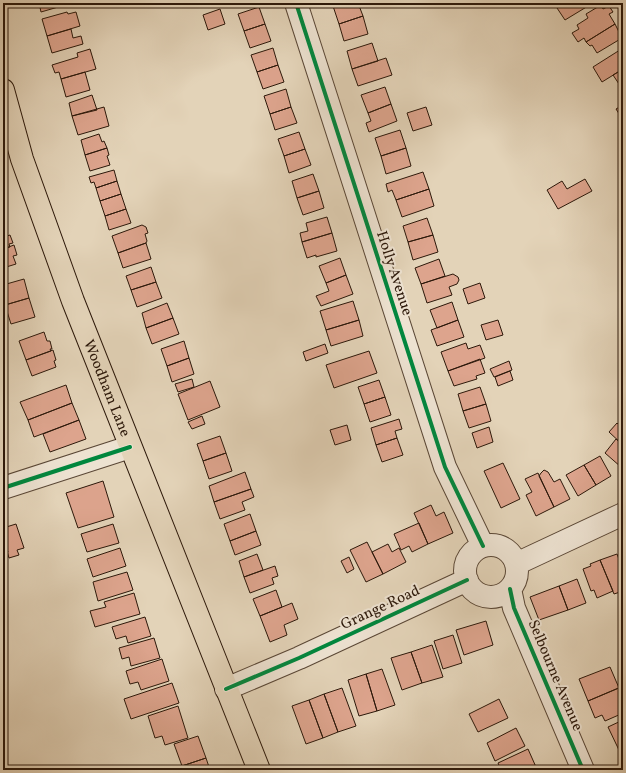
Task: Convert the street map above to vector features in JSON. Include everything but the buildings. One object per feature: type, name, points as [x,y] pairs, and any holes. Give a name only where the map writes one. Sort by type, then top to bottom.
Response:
[{"type":"main road","name":"Woodham Lane","points":[[3,90],[22,159],[73,301],[259,770]]},
{"type":"street","name":"Holly Avenue","points":[[296,3],[444,466],[483,546]]},
{"type":"street","points":[[3,488],[130,447]]},
{"type":"street","points":[[516,564],[623,514]]},
{"type":"street","points":[[496,545],[507,550],[513,556],[516,564],[517,573],[515,582],[510,589],[503,594],[494,597],[477,593],[467,580],[465,571],[466,563],[470,555],[476,549],[483,546],[496,545]]},
{"type":"street","name":"Grange Road","points":[[226,689],[300,658],[467,580]]},
{"type":"street","name":"Selbourne Avenue","points":[[510,589],[514,608],[583,770]]},
{"type":"cycle path","points":[[296,3],[445,467],[483,546]]},
{"type":"cycle path","points":[[3,488],[130,447]]},
{"type":"cycle path","points":[[226,689],[299,658],[467,580]]},
{"type":"cycle path","points":[[510,589],[514,608],[583,770]]}]
